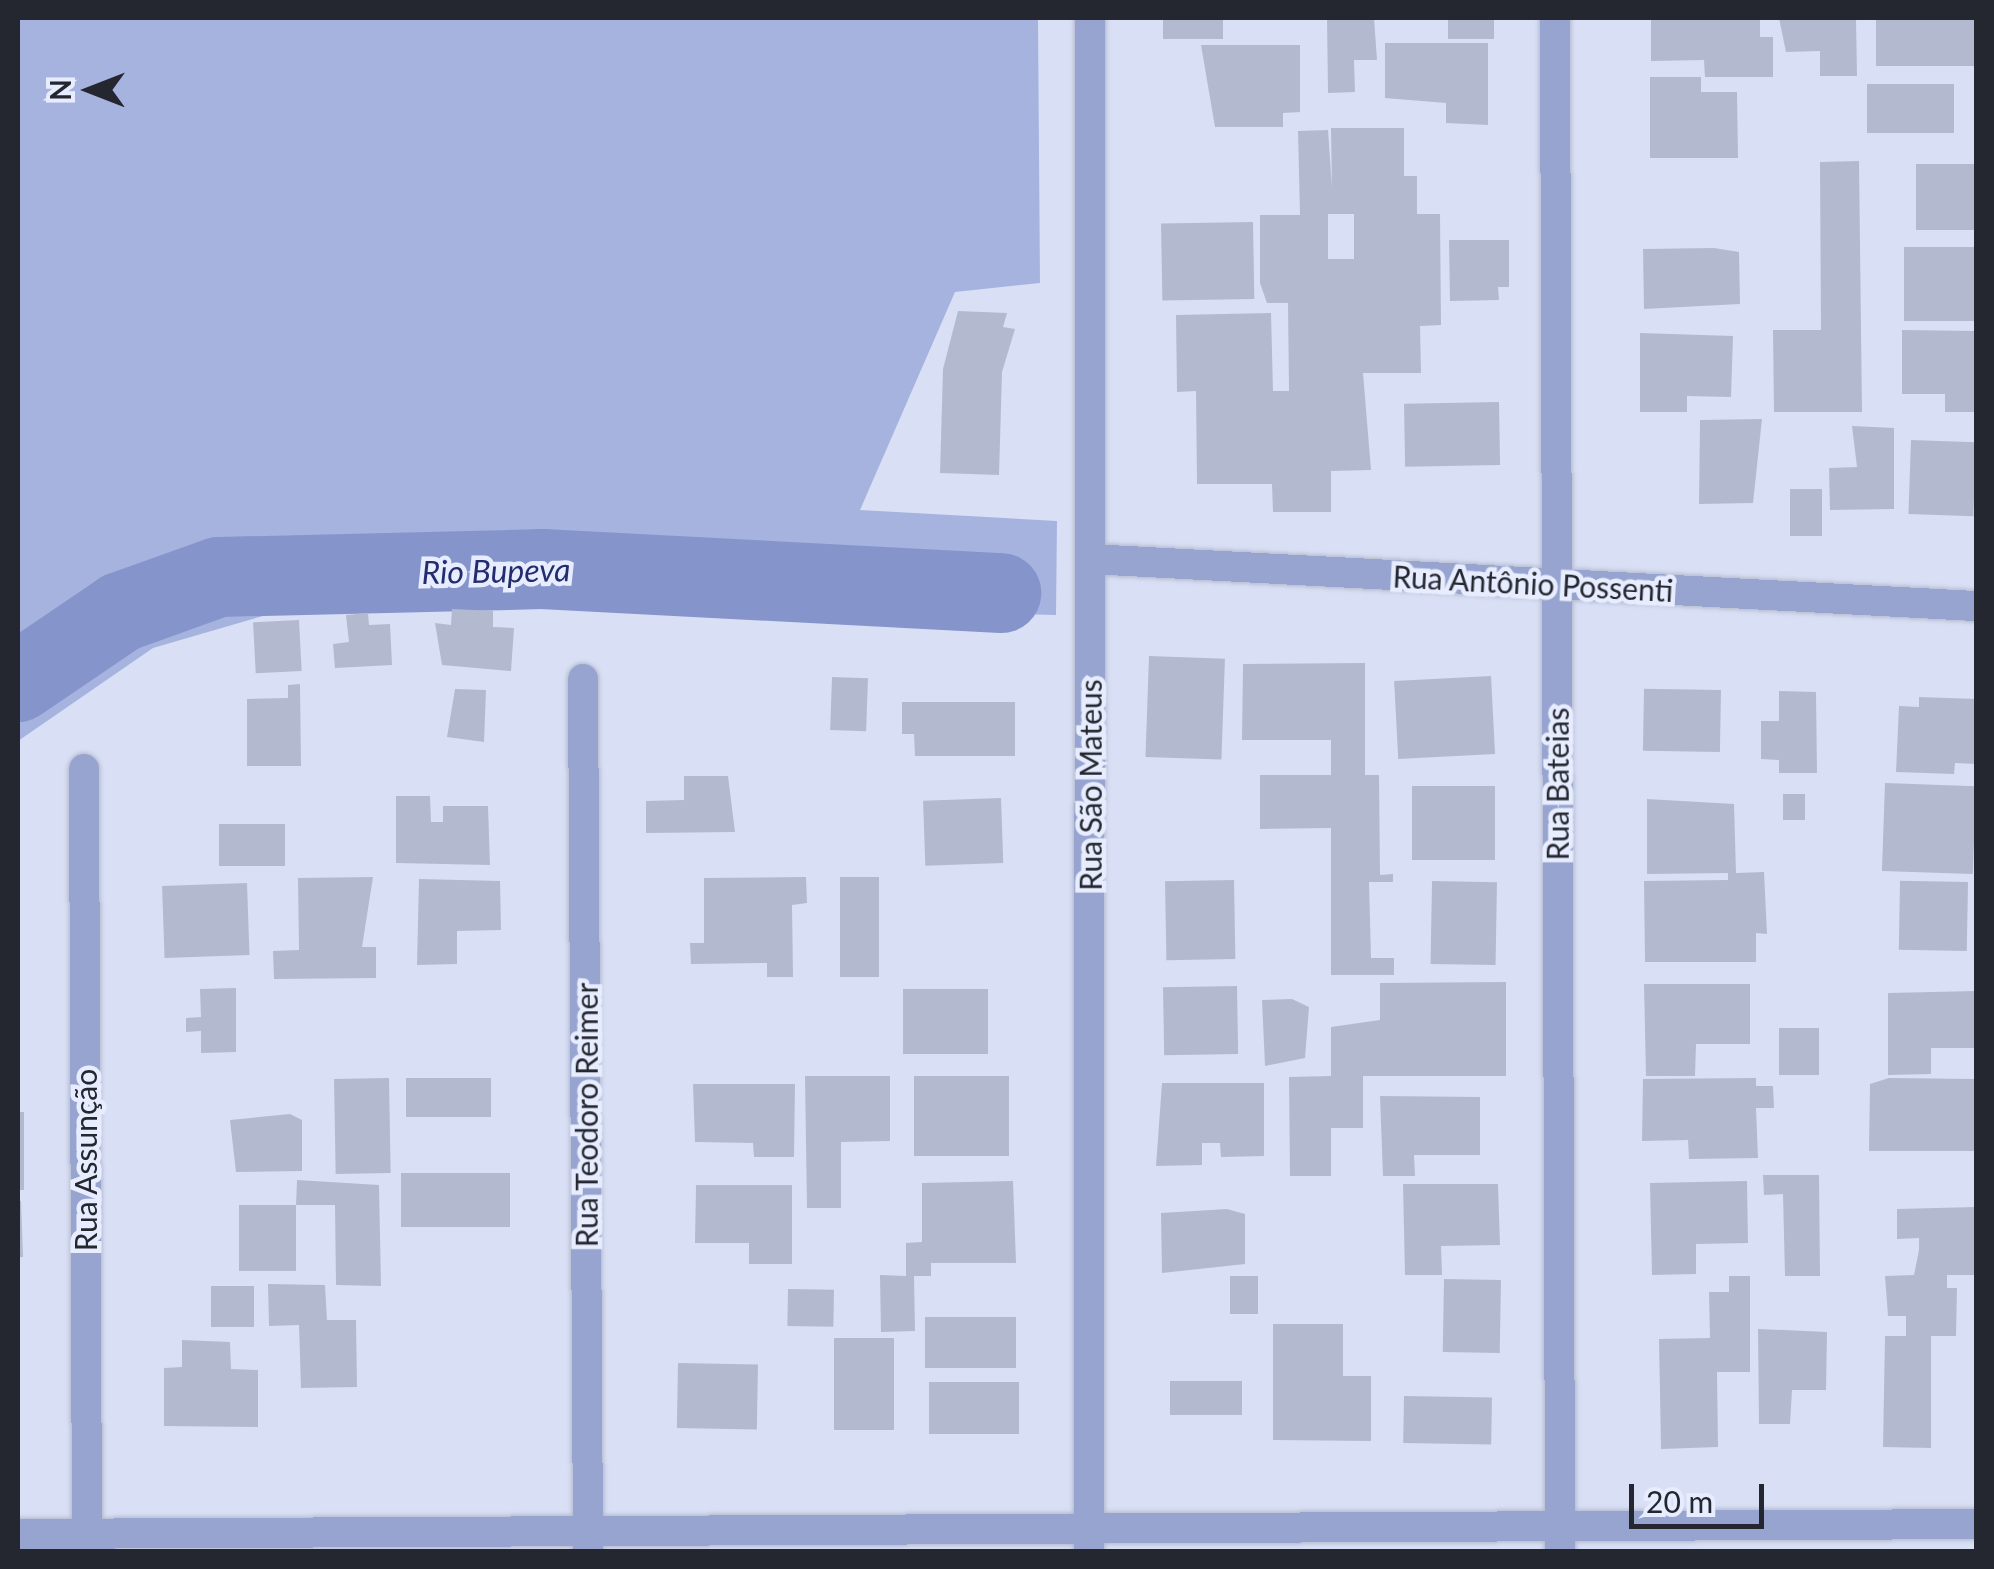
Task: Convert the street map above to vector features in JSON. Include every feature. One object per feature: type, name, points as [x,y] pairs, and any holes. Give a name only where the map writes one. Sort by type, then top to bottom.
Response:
[{"type":"street","name":"Rua São Mateus","points":[[1089,1540],[1090,18]]},
{"type":"street","name":"Rua Bateias","points":[[1555,18],[1560,1539]]},
{"type":"street","name":"Rua Antônio Possenti","points":[[1090,559],[1976,606]]},
{"type":"street","name":"Rua Teodoro Reimer","points":[[583,680],[588,1542]]},
{"type":"street","name":"Rua Assunção","points":[[84,769],[87,1543]]},
{"type":"street","points":[[18,1534],[87,1543],[1560,1539],[1976,1524]]},
{"type":"shaded area","points":[[18,18],[1038,18],[1040,283],[955,292],[860,510],[1057,521],[1056,615],[328,597],[153,648],[18,741]]},
{"type":"building","points":[[1163,18],[1223,18],[1223,39],[1163,39]]},
{"type":"building","points":[[1327,18],[1374,18],[1377,60],[1354,60],[1355,92],[1328,93]]},
{"type":"building","points":[[1448,18],[1494,18],[1494,39],[1448,39]]},
{"type":"building","points":[[1651,18],[1760,18],[1760,37],[1773,37],[1773,77],[1705,77],[1704,60],[1651,61]]},
{"type":"building","points":[[1779,18],[1856,18],[1857,76],[1820,76],[1820,51],[1786,52]]},
{"type":"building","points":[[1876,18],[1976,18],[1976,66],[1876,66]]},
{"type":"building","points":[[1385,43],[1488,43],[1488,125],[1446,123],[1446,103],[1385,98]]},
{"type":"building","points":[[1201,45],[1300,45],[1300,112],[1283,113],[1283,127],[1215,127]]},
{"type":"building","points":[[1650,77],[1701,77],[1701,92],[1737,92],[1738,158],[1650,158]]},
{"type":"building","points":[[1867,84],[1954,84],[1954,133],[1867,133]]},
{"type":"building","points":[[1331,128],[1404,128],[1404,176],[1417,176],[1417,214],[1440,214],[1441,325],[1420,326],[1421,373],[1363,373],[1371,470],[1331,471],[1331,512],[1273,512],[1272,484],[1197,484],[1196,391],[1177,392],[1176,315],[1271,313],[1273,391],[1289,391],[1288,303],[1267,303],[1260,283],[1260,215],[1300,215],[1298,131],[1328,130],[1332,188]],"holes":[[[1328,214],[1354,214],[1354,259],[1328,259]]]},
{"type":"building","points":[[1859,161],[1862,412],[1774,412],[1773,330],[1821,330],[1820,162]]},
{"type":"building","points":[[1916,164],[1976,164],[1976,230],[1916,230]]},
{"type":"building","points":[[1253,222],[1254,299],[1162,301],[1161,224]]},
{"type":"building","points":[[1449,240],[1509,240],[1509,287],[1498,287],[1499,300],[1450,301]]},
{"type":"building","points":[[1904,247],[1976,247],[1976,321],[1904,321]]},
{"type":"building","points":[[1714,248],[1739,252],[1740,304],[1644,309],[1643,249]]},
{"type":"building","points":[[958,311],[1007,313],[1003,327],[1015,329],[1002,372],[999,475],[940,473],[943,369]]},
{"type":"building","points":[[1902,330],[1976,331],[1976,412],[1945,412],[1945,394],[1902,394]]},
{"type":"building","points":[[1640,333],[1733,336],[1731,397],[1687,396],[1687,412],[1640,412]]},
{"type":"building","points":[[1499,402],[1500,465],[1405,467],[1404,404]]},
{"type":"building","points":[[1762,419],[1753,503],[1699,504],[1700,420]]},
{"type":"building","points":[[1852,426],[1894,428],[1894,509],[1830,510],[1829,468],[1857,467]]},
{"type":"building","points":[[1911,440],[1976,442],[1973,516],[1908,514]]},
{"type":"building","points":[[1790,489],[1822,489],[1822,536],[1790,536]]},
{"type":"building","points":[[452,609],[493,611],[493,627],[514,628],[511,671],[442,665],[435,623],[451,625]]},
{"type":"building","points":[[368,613],[369,625],[390,624],[392,665],[335,668],[333,644],[349,642],[346,615]]},
{"type":"building","points":[[299,620],[302,671],[256,673],[253,622]]},
{"type":"building","points":[[1149,656],[1225,659],[1221,760],[1145,757]]},
{"type":"building","points":[[1365,663],[1365,775],[1379,775],[1380,875],[1393,874],[1393,882],[1369,882],[1371,958],[1394,958],[1394,975],[1331,975],[1331,828],[1260,829],[1260,775],[1331,775],[1331,740],[1242,740],[1243,664]]},
{"type":"building","points":[[1491,676],[1495,754],[1398,759],[1394,681]]},
{"type":"building","points":[[832,677],[868,678],[866,731],[830,730]]},
{"type":"building","points":[[300,684],[301,766],[247,766],[247,699],[288,698],[288,685]]},
{"type":"building","points":[[455,689],[486,690],[484,742],[447,737]]},
{"type":"building","points":[[1644,689],[1721,690],[1720,752],[1643,751]]},
{"type":"building","points":[[1779,691],[1816,692],[1817,773],[1779,773],[1779,760],[1761,759],[1761,721],[1779,721]]},
{"type":"building","points":[[1919,697],[1976,699],[1976,764],[1955,763],[1954,774],[1896,772],[1899,706],[1919,707]]},
{"type":"building","points":[[902,702],[1015,702],[1015,756],[915,756],[914,734],[902,734]]},
{"type":"building","points":[[684,776],[728,776],[735,832],[646,833],[646,801],[684,800]]},
{"type":"building","points":[[1885,783],[1976,786],[1973,874],[1882,871]]},
{"type":"building","points":[[1412,786],[1495,786],[1495,860],[1412,860]]},
{"type":"building","points":[[1783,794],[1805,794],[1805,820],[1783,820]]},
{"type":"building","points":[[396,796],[430,796],[431,822],[443,822],[443,806],[488,806],[490,865],[396,863]]},
{"type":"building","points":[[1001,798],[1003,863],[925,866],[923,801]]},
{"type":"building","points":[[1647,799],[1734,804],[1736,873],[1764,872],[1767,934],[1756,933],[1756,962],[1645,962],[1644,881],[1728,880],[1728,873],[1647,874]]},
{"type":"building","points":[[219,824],[285,824],[285,866],[219,866]]},
{"type":"building","points":[[373,877],[362,947],[376,947],[376,978],[274,979],[273,951],[299,950],[298,878]]},
{"type":"building","points":[[806,877],[807,903],[792,905],[793,977],[767,977],[767,963],[691,964],[690,943],[704,943],[704,878]]},
{"type":"building","points":[[840,877],[879,877],[879,977],[840,977]]},
{"type":"building","points":[[419,879],[500,881],[501,930],[457,931],[457,964],[417,965]]},
{"type":"building","points":[[1234,880],[1235,959],[1166,960],[1165,881]]},
{"type":"building","points":[[1432,881],[1497,882],[1496,965],[1431,964]]},
{"type":"building","points":[[1900,881],[1968,882],[1967,951],[1899,950]]},
{"type":"building","points":[[247,883],[250,955],[165,958],[162,886]]},
{"type":"building","points":[[1506,982],[1506,1076],[1363,1076],[1363,1128],[1331,1128],[1331,1176],[1290,1176],[1289,1077],[1331,1076],[1331,1027],[1380,1020],[1380,983]]},
{"type":"building","points":[[1644,984],[1750,984],[1750,1044],[1696,1044],[1695,1076],[1646,1076]]},
{"type":"building","points":[[1237,986],[1238,1054],[1164,1055],[1163,987]]},
{"type":"building","points":[[236,988],[236,1052],[201,1053],[201,1031],[186,1032],[186,1018],[201,1017],[200,989]]},
{"type":"building","points":[[903,989],[988,989],[988,1054],[903,1054]]},
{"type":"building","points":[[1976,991],[1976,1048],[1931,1048],[1931,1074],[1888,1075],[1888,993]]},
{"type":"building","points":[[1292,999],[1309,1007],[1305,1058],[1265,1066],[1262,1000]]},
{"type":"building","points":[[1779,1028],[1819,1028],[1819,1075],[1779,1075]]},
{"type":"building","points":[[805,1076],[890,1076],[890,1141],[841,1142],[841,1208],[807,1208]]},
{"type":"building","points":[[914,1076],[1009,1076],[1009,1156],[914,1156]]},
{"type":"building","points":[[389,1078],[391,1173],[336,1174],[334,1079]]},
{"type":"building","points":[[406,1078],[491,1078],[491,1117],[406,1117]]},
{"type":"building","points":[[1756,1078],[1756,1086],[1773,1086],[1774,1108],[1756,1108],[1758,1158],[1689,1159],[1688,1140],[1642,1141],[1643,1079]]},
{"type":"building","points":[[1889,1078],[1974,1079],[1974,1151],[1869,1151],[1870,1084]]},
{"type":"building","points":[[1162,1083],[1264,1083],[1264,1156],[1221,1157],[1220,1143],[1202,1143],[1202,1165],[1156,1166]]},
{"type":"building","points":[[693,1084],[795,1084],[794,1157],[754,1157],[753,1143],[695,1142]]},
{"type":"building","points":[[1380,1096],[1480,1097],[1480,1155],[1414,1155],[1415,1176],[1383,1176]]},
{"type":"building","points":[[18,1112],[24,1112],[24,1190],[18,1190]]},
{"type":"building","points":[[290,1114],[302,1120],[302,1171],[236,1172],[230,1120]]},
{"type":"building","points":[[401,1173],[510,1173],[510,1227],[401,1227]]},
{"type":"building","points":[[1763,1175],[1819,1175],[1820,1276],[1785,1276],[1783,1194],[1764,1195]]},
{"type":"building","points":[[297,1180],[379,1185],[381,1286],[336,1285],[335,1205],[296,1205]]},
{"type":"building","points":[[1013,1181],[1016,1263],[931,1263],[931,1276],[914,1276],[915,1331],[881,1332],[880,1275],[906,1276],[906,1243],[922,1242],[922,1183]]},
{"type":"building","points":[[1747,1181],[1748,1243],[1696,1244],[1696,1274],[1652,1275],[1650,1183]]},
{"type":"building","points":[[1403,1184],[1498,1184],[1500,1245],[1441,1246],[1442,1275],[1405,1275]]},
{"type":"building","points":[[696,1185],[792,1185],[792,1264],[749,1264],[749,1243],[695,1243]]},
{"type":"building","points":[[21,1201],[23,1257],[18,1257]]},
{"type":"building","points":[[239,1205],[296,1205],[296,1271],[239,1271]]},
{"type":"building","points":[[1976,1207],[1976,1275],[1947,1275],[1947,1288],[1957,1288],[1956,1336],[1931,1336],[1931,1448],[1883,1447],[1885,1336],[1906,1336],[1906,1316],[1888,1316],[1885,1276],[1914,1275],[1919,1250],[1919,1238],[1897,1239],[1897,1209]]},
{"type":"building","points":[[1227,1209],[1245,1214],[1245,1264],[1162,1273],[1161,1213]]},
{"type":"building","points":[[1230,1276],[1258,1276],[1258,1314],[1230,1314]]},
{"type":"building","points":[[1729,1276],[1750,1276],[1750,1372],[1717,1372],[1718,1447],[1661,1449],[1659,1339],[1710,1338],[1709,1292],[1729,1292]]},
{"type":"building","points":[[1444,1279],[1501,1280],[1500,1353],[1443,1352]]},
{"type":"building","points":[[268,1284],[325,1285],[327,1320],[356,1320],[357,1387],[301,1388],[299,1325],[269,1326]]},
{"type":"building","points":[[211,1286],[254,1286],[254,1327],[211,1327]]},
{"type":"building","points":[[788,1289],[834,1290],[833,1327],[787,1326]]},
{"type":"building","points":[[925,1317],[1016,1317],[1016,1368],[925,1368]]},
{"type":"building","points":[[1273,1324],[1343,1324],[1343,1376],[1371,1376],[1371,1441],[1273,1440]]},
{"type":"building","points":[[1758,1329],[1827,1332],[1826,1390],[1792,1390],[1790,1424],[1759,1424]]},
{"type":"building","points":[[834,1338],[894,1338],[894,1430],[834,1430]]},
{"type":"building","points":[[182,1340],[230,1342],[231,1369],[258,1370],[258,1427],[164,1426],[164,1368],[182,1367]]},
{"type":"building","points":[[678,1363],[758,1364],[757,1429],[677,1428]]},
{"type":"building","points":[[1170,1381],[1242,1381],[1242,1415],[1170,1415]]},
{"type":"building","points":[[929,1382],[1019,1382],[1019,1434],[929,1434]]},
{"type":"building","points":[[1404,1396],[1492,1398],[1491,1445],[1403,1443]]},
{"type":"waterway","name":"Rio Bupeva","points":[[18,682],[121,612],[219,577],[542,569],[1001,593]]}]
